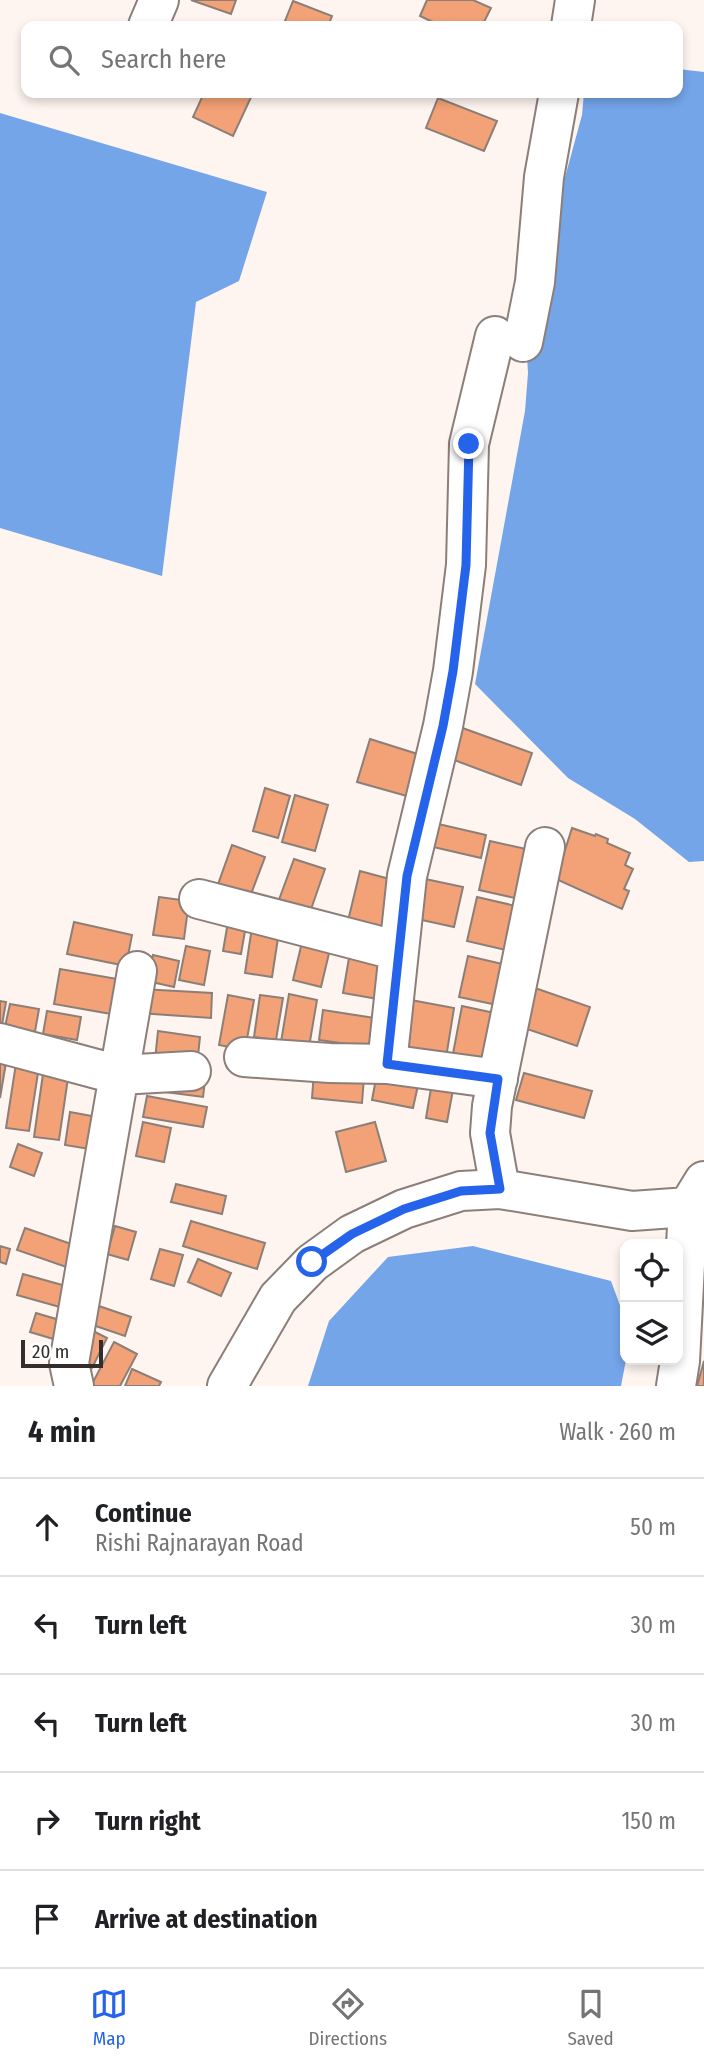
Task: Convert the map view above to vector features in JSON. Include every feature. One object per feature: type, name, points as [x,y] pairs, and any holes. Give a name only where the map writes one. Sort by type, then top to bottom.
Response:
[{"type":"street","points":[[150,21],[159,0]]},
{"type":"street","points":[[572,21],[575,0]]},
{"type":"street","points":[[387,1064],[407,876],[443,726],[453,671],[466,565],[469,444],[509,339],[535,282],[544,177],[558,98]]},
{"type":"street","points":[[500,1189],[490,1133],[498,1079],[545,847]]},
{"type":"street","points":[[199,899],[399,951]]},
{"type":"street","points":[[74,1386],[69,1363],[137,971]]},
{"type":"street","points":[[0,1043],[119,1075],[191,1070]]},
{"type":"street","points":[[244,1057],[387,1064],[498,1079]]},
{"type":"street","points":[[227,1386],[278,1298],[312,1262],[352,1234],[404,1209],[461,1191],[500,1189],[632,1211],[696,1194],[676,1386]]},
{"type":"water","points":[[683,70],[704,72],[704,861],[689,862],[635,819],[568,778],[475,684],[525,411],[528,373],[525,324],[582,115],[584,98],[683,98]]},
{"type":"water","points":[[0,113],[267,192],[239,281],[196,302],[162,576],[0,528]]},
{"type":"water","points":[[473,1246],[611,1281],[620,1305],[620,1365],[625,1365],[621,1386],[308,1386],[329,1321],[388,1257]]},
{"type":"building","points":[[191,0],[236,0],[231,14]]},
{"type":"building","points":[[427,0],[473,0],[491,8],[484,21],[430,21],[420,16]]},
{"type":"building","points":[[293,1],[332,16],[330,21],[285,21]]},
{"type":"building","points":[[202,98],[251,98],[233,136],[193,117]]},
{"type":"building","points":[[438,98],[497,121],[484,151],[426,128]]},
{"type":"building","points":[[457,726],[532,753],[521,785],[446,757]]},
{"type":"building","points":[[370,739],[427,757],[414,798],[357,782]]},
{"type":"building","points":[[265,788],[290,796],[278,838],[253,831]]},
{"type":"building","points":[[295,795],[328,805],[315,851],[282,842]]},
{"type":"building","points":[[434,823],[486,835],[481,858],[429,846]]},
{"type":"building","points":[[572,828],[608,839],[607,843],[630,853],[625,865],[633,869],[624,889],[629,891],[622,909],[556,879]]},
{"type":"building","points":[[490,841],[535,851],[524,900],[479,890]]},
{"type":"building","points":[[232,845],[265,857],[248,902],[216,890]]},
{"type":"building","points":[[294,859],[325,869],[309,915],[277,905]]},
{"type":"building","points":[[360,871],[397,881],[384,934],[347,925]]},
{"type":"building","points":[[416,877],[463,887],[454,927],[408,917]]},
{"type":"building","points":[[159,897],[189,901],[184,939],[153,935]]},
{"type":"building","points":[[477,897],[529,909],[519,953],[467,941]]},
{"type":"building","points":[[253,921],[280,925],[272,977],[245,973]]},
{"type":"building","points":[[74,922],[132,935],[126,966],[67,954]]},
{"type":"building","points":[[228,922],[246,925],[241,954],[223,951]]},
{"type":"building","points":[[303,938],[331,945],[321,987],[293,980]]},
{"type":"building","points":[[186,946],[210,951],[204,985],[179,980]]},
{"type":"building","points":[[350,952],[391,959],[384,1000],[343,993]]},
{"type":"building","points":[[153,955],[179,961],[174,987],[147,981]]},
{"type":"building","points":[[468,956],[511,966],[502,1006],[459,997]]},
{"type":"building","points":[[60,969],[123,980],[117,1015],[54,1004]]},
{"type":"building","points":[[535,988],[590,1007],[577,1046],[521,1027]]},
{"type":"building","points":[[141,989],[212,993],[211,1018],[139,1013]]},
{"type":"building","points":[[289,994],[317,1000],[309,1047],[281,1042]]},
{"type":"building","points":[[228,995],[254,1000],[245,1050],[219,1045]]},
{"type":"building","points":[[260,995],[283,998],[276,1040],[254,1037]]},
{"type":"building","points":[[411,1000],[454,1008],[446,1058],[403,1051]]},
{"type":"building","points":[[0,1001],[6,1002],[1,1031],[0,1031]]},
{"type":"building","points":[[10,1004],[39,1009],[34,1037],[4,1031]]},
{"type":"building","points":[[462,1006],[504,1015],[493,1068],[452,1059]]},
{"type":"building","points":[[323,1010],[381,1019],[376,1048],[319,1040]]},
{"type":"building","points":[[47,1011],[81,1017],[77,1040],[43,1034]]},
{"type":"building","points":[[158,1031],[200,1037],[197,1065],[155,1060]]},
{"type":"building","points":[[0,1049],[8,1051],[0,1098]]},
{"type":"building","points":[[17,1057],[40,1060],[29,1131],[6,1128]]},
{"type":"building","points":[[45,1060],[70,1064],[59,1140],[34,1137]]},
{"type":"building","points":[[378,1068],[420,1076],[413,1108],[372,1100]]},
{"type":"building","points":[[314,1072],[364,1077],[362,1103],[312,1098]]},
{"type":"building","points":[[524,1073],[592,1091],[584,1118],[516,1100]]},
{"type":"building","points":[[433,1076],[455,1079],[447,1122],[426,1118]]},
{"type":"building","points":[[205,1081],[203,1097],[157,1091]]},
{"type":"building","points":[[147,1096],[207,1107],[203,1127],[143,1117]]},
{"type":"building","points":[[70,1112],[108,1119],[102,1151],[65,1145]]},
{"type":"building","points":[[143,1122],[171,1128],[164,1162],[136,1156]]},
{"type":"building","points":[[375,1122],[386,1161],[346,1172],[336,1132]]},
{"type":"building","points":[[18,1144],[42,1153],[34,1176],[10,1167]]},
{"type":"building","points":[[176,1184],[226,1196],[222,1214],[171,1202]]},
{"type":"building","points":[[191,1221],[265,1243],[257,1269],[183,1246]]},
{"type":"building","points":[[115,1226],[136,1232],[128,1260],[107,1254]]},
{"type":"building","points":[[25,1228],[86,1249],[78,1271],[17,1250]]},
{"type":"building","points":[[0,1246],[10,1249],[6,1264],[0,1262]]},
{"type":"building","points":[[160,1249],[183,1255],[174,1286],[151,1279]]},
{"type":"building","points":[[198,1259],[231,1273],[221,1296],[188,1282]]},
{"type":"building","points":[[23,1274],[80,1290],[74,1311],[17,1295]]},
{"type":"building","points":[[93,1304],[131,1317],[125,1336],[87,1323]]},
{"type":"building","points":[[36,1313],[66,1322],[60,1341],[30,1332]]},
{"type":"building","points":[[93,1331],[107,1338],[92,1368],[78,1361]]},
{"type":"building","points":[[114,1342],[137,1354],[120,1386],[91,1386]]},
{"type":"building","points":[[704,1361],[704,1386],[697,1386]]},
{"type":"building","points":[[132,1369],[161,1382],[159,1386],[125,1386]]},
{"type":"route","points":[[312,1262],[352,1234],[404,1209],[461,1191],[500,1189],[490,1133],[498,1079],[387,1064],[407,876],[443,726],[453,671],[466,565],[469,444]]}]
